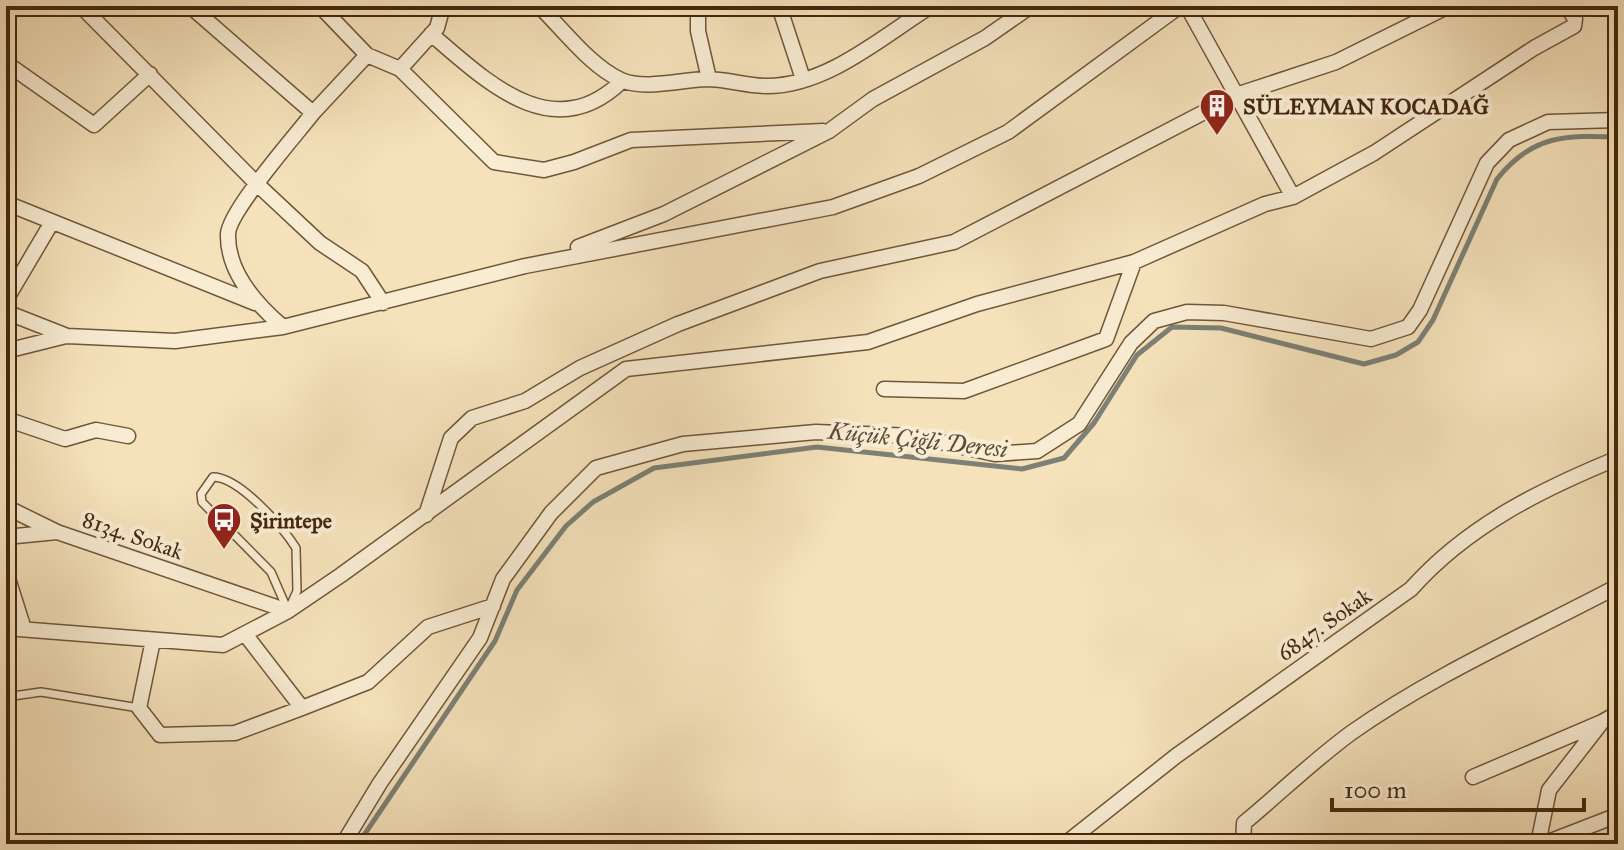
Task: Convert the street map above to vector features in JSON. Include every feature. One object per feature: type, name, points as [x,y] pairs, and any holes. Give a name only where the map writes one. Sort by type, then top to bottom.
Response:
[{"type":"street","points":[[81,6],[257,184],[320,243],[362,271],[383,303]]},
{"type":"street","points":[[190,6],[313,113]]},
{"type":"street","points":[[320,6],[367,55],[400,69],[494,162],[544,170],[631,140],[829,131]]},
{"type":"street","points":[[400,69],[437,28],[443,6]]},
{"type":"street","points":[[539,6],[606,71],[622,81],[641,84],[709,79],[769,86],[803,79],[839,65],[931,6]]},
{"type":"street","points":[[698,6],[698,31],[709,79]]},
{"type":"street","points":[[779,6],[803,79]]},
{"type":"street","points":[[525,266],[664,214],[829,131],[873,99],[985,38],[1031,6]]},
{"type":"street","points":[[6,351],[67,336],[175,341],[283,327],[525,266],[833,207],[919,176],[1008,132],[1180,6]]},
{"type":"street","points":[[1187,6],[1239,94],[1293,197]]},
{"type":"street","points":[[426,515],[451,438],[472,418],[525,401],[580,368],[678,324],[820,271],[954,242],[1239,94],[1336,62],[1428,10],[1449,6]]},
{"type":"street","points":[[6,628],[223,645],[288,611],[626,369],[868,342],[977,304],[1134,262],[1265,204],[1293,197],[1374,153],[1534,48],[1574,26],[1575,19],[1567,6]]},
{"type":"street","points":[[431,34],[499,91],[522,102],[559,108],[590,104],[607,95],[622,81]]},
{"type":"street","points":[[255,303],[231,256],[228,231],[257,184],[313,113],[367,55]]},
{"type":"street","points":[[6,63],[94,125],[150,74]]},
{"type":"street","points":[[343,844],[380,783],[480,638],[503,579],[551,513],[596,468],[683,444],[816,432],[913,436],[995,454],[1037,451],[1079,424],[1131,343],[1154,321],[1187,312],[1224,313],[1371,339],[1408,327],[1420,310],[1487,163],[1509,140],[1548,122],[1618,120]]},
{"type":"street","points":[[6,203],[255,303],[283,327]]},
{"type":"street","points":[[6,300],[52,222]]},
{"type":"street","points":[[884,389],[964,391],[1106,339],[1134,262]]},
{"type":"street","points":[[6,312],[67,336]]},
{"type":"street","points":[[6,419],[65,439],[96,430],[128,436]]},
{"type":"street","name":"6847. Sokak","points":[[1065,844],[1176,756],[1411,589],[1438,558],[1496,516],[1563,480],[1618,458]]},
{"type":"street","points":[[6,507],[57,532]]},
{"type":"street","name":"8134. Sokak","points":[[6,537],[57,532],[288,611]]},
{"type":"street","points":[[6,572],[24,629]]},
{"type":"street","points":[[1243,844],[1244,823],[1287,781],[1354,731],[1447,676],[1618,586]]},
{"type":"street","points":[[153,640],[139,708],[160,735],[235,733],[368,682],[428,627],[493,606]]},
{"type":"street","points":[[245,634],[302,708]]},
{"type":"street","points":[[1473,777],[1618,713]]},
{"type":"street","points":[[1602,722],[1549,790],[1540,844],[1618,815]]},
{"type":"lane","points":[[213,477],[225,477],[244,491],[296,548],[297,591],[288,611],[271,572],[202,502],[201,494],[213,477]]},
{"type":"lane","points":[[6,697],[41,692],[139,708]]},
{"type":"waterway","name":"Küçük Çiğli Deresi","points":[[358,844],[495,641],[517,590],[566,526],[593,502],[654,468],[817,447],[1022,469],[1064,458],[1094,423],[1137,355],[1172,327],[1221,328],[1364,364],[1396,355],[1418,342],[1433,320],[1497,179],[1510,164],[1537,146],[1551,141],[1618,137]]},
{"type":"place","name":"SÜLEYMAN KOCADAĞ","points":[[1217,137]]},
{"type":"place","name":"Şirintepe","points":[[224,551]]}]
